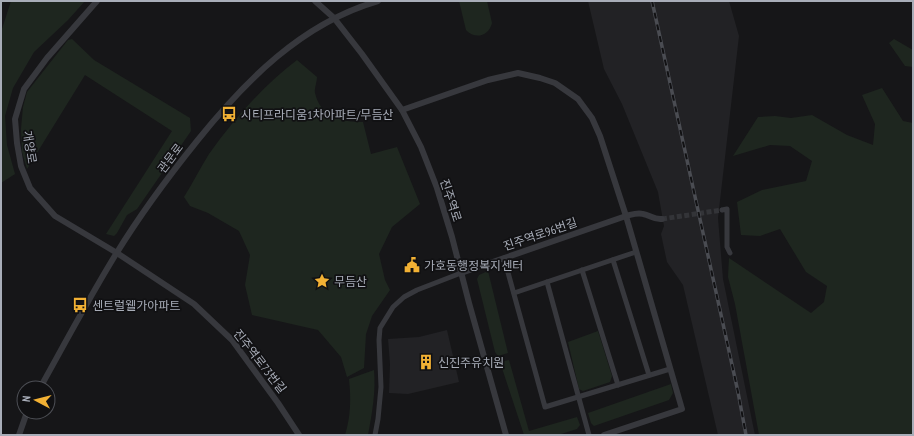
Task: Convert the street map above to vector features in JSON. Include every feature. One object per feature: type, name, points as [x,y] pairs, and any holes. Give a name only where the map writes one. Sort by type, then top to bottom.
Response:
[{"type":"street","name":"개양로","points":[[97,1],[47,58],[24,89],[15,119],[21,166],[30,188],[55,216],[117,253]]},
{"type":"street","name":"진주역로","points":[[314,1],[334,18],[362,54],[402,110],[420,147],[437,188],[506,435]]},
{"type":"street","name":"관문로","points":[[45,380],[117,253],[180,162],[237,93],[272,60],[298,41],[334,18],[364,5],[378,1]]},
{"type":"street","points":[[402,110],[488,80],[518,73],[555,83],[578,99],[592,118],[600,136],[626,216],[682,409],[604,435]]},
{"type":"street","points":[[722,210],[727,209],[727,247],[730,253]]},
{"type":"street","name":"진주역로96번길","points":[[461,272],[626,216],[639,213],[662,219]]},
{"type":"street","points":[[514,293],[636,252]]},
{"type":"street","name":"진주역로73번길","points":[[117,253],[194,304],[232,340],[278,403],[299,435]]},
{"type":"street","points":[[504,258],[545,407],[670,369]]},
{"type":"street","points":[[613,260],[649,375]]},
{"type":"street","points":[[582,270],[618,385]]},
{"type":"street","points":[[375,435],[381,387],[378,340],[380,328],[393,307],[404,297],[461,272]]},
{"type":"street","points":[[547,282],[588,435]]},
{"type":"street","points":[[19,435],[24,420]]},
{"type":"shaded area","points":[[11,1],[85,1],[68,20],[34,52],[13,88],[5,116],[7,145],[15,174],[1,183],[1,32]]},
{"type":"shaded area","points":[[459,1],[487,1],[492,23],[485,34],[477,36],[466,30]]},
{"type":"shaded area","points":[[588,1],[729,1],[739,36],[718,218],[723,279],[755,435],[718,435],[683,285],[667,262],[661,234],[664,226],[658,192],[622,104],[604,69]]},
{"type":"shaded area","points":[[72,39],[94,60],[190,118],[191,131],[137,209],[127,215],[114,236],[106,234],[172,131],[85,75],[27,169],[22,152],[21,129],[23,107],[27,92],[68,40]]},
{"type":"shaded area","points":[[894,39],[913,50],[913,67],[905,66],[889,43]]},
{"type":"shaded area","points":[[297,60],[317,77],[315,93],[322,108],[327,113],[333,117],[347,121],[363,122],[371,154],[397,147],[420,204],[392,227],[379,254],[385,280],[390,290],[372,316],[366,334],[364,368],[347,377],[341,357],[318,330],[252,315],[245,285],[250,255],[239,231],[208,213],[190,206],[184,197],[209,154],[229,128],[272,81]]},
{"type":"shaded area","points":[[882,88],[903,121],[913,123],[913,435],[759,435],[735,304],[728,277],[729,258],[811,313],[824,302],[827,286],[806,272],[780,229],[760,236],[741,235],[737,202],[762,190],[806,181],[812,161],[790,146],[770,145],[733,156],[758,117],[775,116],[791,118],[812,115],[847,135],[873,145],[875,124],[862,95]]},
{"type":"shaded area","points":[[488,271],[508,353],[498,356],[495,352],[477,279],[479,275]]},
{"type":"shaded area","name":"신진주유치원","points":[[447,330],[459,382],[408,394],[389,393],[390,364],[388,339],[419,337]]},
{"type":"shaded area","points":[[598,331],[612,376],[610,382],[583,391],[579,389],[568,342]]},
{"type":"shaded area","points":[[509,360],[529,431],[577,417],[580,425],[577,429],[558,435],[524,435],[500,362]]},
{"type":"shaded area","points":[[374,370],[374,394],[368,435],[345,435],[350,407],[349,379]]},
{"type":"shaded area","points":[[671,384],[673,393],[669,400],[594,426],[591,423],[588,413]]},
{"type":"tunnel","points":[[662,219],[722,210]]},
{"type":"railway","points":[[652,1],[738,392],[746,435]]},
{"type":"place","name":"시티프라디움1차아파트/무듬산","points":[[229,114]]},
{"type":"place","name":"가호동행정복지센터","points":[[412,265]]},
{"type":"place","name":"무듬산","points":[[322,281]]},
{"type":"place","name":"센트럴웰가아파트","points":[[80,305]]},
{"type":"place","name":"신진주유치원","points":[[426,362]]}]
